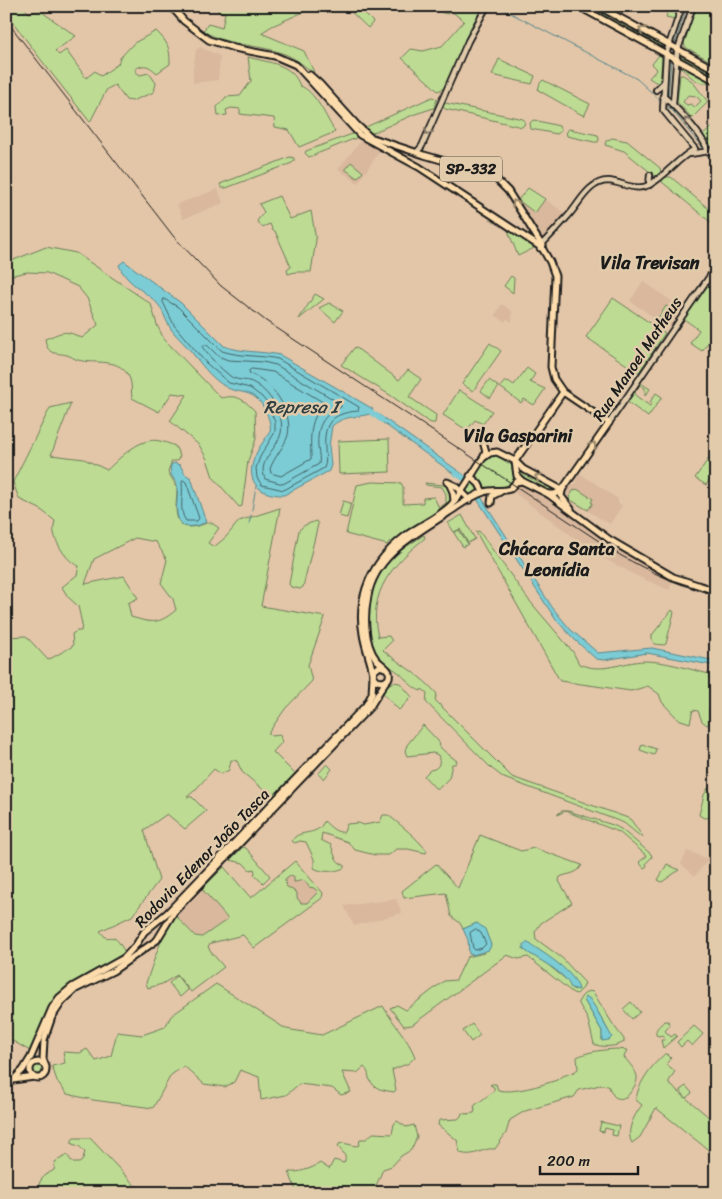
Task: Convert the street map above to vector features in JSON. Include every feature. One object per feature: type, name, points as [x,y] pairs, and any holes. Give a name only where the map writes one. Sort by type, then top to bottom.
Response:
[{"type":"main road","name":"SP-332","points":[[172,6],[184,21],[209,40],[234,48],[275,56],[300,69],[319,83],[370,137],[424,156],[479,171],[495,178],[508,191],[541,246]]},
{"type":"main road","points":[[410,162],[410,156],[422,146],[468,41],[487,6]]},
{"type":"main road","points":[[578,6],[715,81]]},
{"type":"main road","points":[[598,6],[716,70]]},
{"type":"main road","points":[[682,6],[666,54],[663,110],[700,151]]},
{"type":"main road","points":[[673,104],[678,50],[693,6]]},
{"type":"main road","points":[[610,23],[610,19],[614,15]]},
{"type":"main road","name":"SP-332","points":[[300,69],[355,131],[366,139],[419,167],[531,242],[541,246]]},
{"type":"main road","points":[[656,90],[664,81]]},
{"type":"main road","points":[[663,96],[673,104],[702,140],[700,151]]},
{"type":"main road","points":[[609,423],[563,392],[554,379],[552,367],[555,276],[541,246],[570,214],[583,196],[595,186],[608,181],[642,188],[656,181],[687,155],[700,151],[716,150]]},
{"type":"main road","points":[[419,167],[424,156]]},
{"type":"main road","points":[[649,185],[650,175]]},
{"type":"main road","points":[[531,242],[536,242],[537,237]]},
{"type":"main road","name":"Rua Manoel Matheus","points":[[562,490],[716,266]]},
{"type":"main road","points":[[563,392],[515,461],[517,473],[522,481],[548,494],[610,540],[673,577],[716,591]]},
{"type":"main road","points":[[483,458],[486,452],[484,445]]},
{"type":"main road","points":[[483,458],[487,454],[497,452],[515,461],[523,469],[562,490]]},
{"type":"main road","name":"Rodovia Edenor João Tasca","points":[[13,1080],[30,1064],[52,1008],[59,998],[72,987],[124,958],[149,926],[167,913],[366,705],[372,694],[373,675],[363,633],[362,602],[369,578],[381,560],[394,546],[454,501],[483,458]]},
{"type":"main road","points":[[517,473],[523,469]]},
{"type":"main road","points":[[470,476],[485,492],[493,495],[504,490]]},
{"type":"main road","points":[[386,668],[380,666],[376,668],[373,675],[379,682],[386,680],[389,674],[386,668],[373,654],[367,635],[366,609],[371,583],[376,574],[394,551],[408,539],[436,521],[485,492],[510,489],[516,482],[522,481]]},
{"type":"main road","points":[[449,483],[447,482],[466,482]]},
{"type":"main road","points":[[449,483],[461,490],[470,500]]},
{"type":"main road","points":[[449,483],[454,501]]},
{"type":"main road","points":[[548,494],[555,494],[562,490]]},
{"type":"main road","points":[[562,490],[561,496],[576,515]]},
{"type":"main road","points":[[491,503],[493,495]]},
{"type":"main road","points":[[436,521],[440,513]]},
{"type":"main road","name":"Rodovia Edenor João Tasca","points":[[46,1067],[44,1045],[52,1017],[68,996],[118,968],[157,940],[174,911],[370,708],[386,680]]},
{"type":"main road","points":[[149,926],[157,928],[161,934]]},
{"type":"main road","points":[[143,933],[149,944]]},
{"type":"main road","points":[[37,1044],[44,1045]]},
{"type":"main road","points":[[6,1084],[13,1080],[43,1076],[46,1072],[46,1067],[41,1062],[30,1064],[30,1071],[34,1077]]},
{"type":"shaded area","points":[[200,47],[220,56],[218,80],[193,83],[196,50]]},
{"type":"shaded area","points":[[365,140],[381,149],[358,183],[338,169],[360,142]]},
{"type":"shaded area","points":[[218,189],[223,203],[183,219],[177,204]]},
{"type":"shaded area","points":[[545,199],[566,214],[543,239],[540,238],[517,202],[518,200],[534,212]]},
{"type":"shaded area","points":[[643,281],[683,309],[672,321],[672,326],[668,327],[630,301]]},
{"type":"shaded area","points":[[502,304],[512,311],[512,322],[507,319],[505,322],[495,315]]},
{"type":"shaded area","points":[[578,472],[618,499],[618,503],[622,506],[610,524],[565,498],[565,492],[570,484],[573,486],[576,482],[575,477]]},
{"type":"shaded area","points":[[519,482],[545,496],[607,542],[673,580],[669,590],[599,556],[512,491]]},
{"type":"shaded area","points":[[687,851],[709,859],[695,876],[681,864]]},
{"type":"shaded area","points":[[295,861],[323,893],[322,898],[302,912],[273,880]]},
{"type":"shaded area","points":[[203,890],[227,919],[202,937],[195,935],[177,916]]},
{"type":"shaded area","points":[[396,899],[402,913],[354,926],[344,906]]},
{"type":"green space","points":[[10,6],[26,6],[24,8],[29,13],[39,10],[76,36],[55,51],[59,55],[66,50],[86,78],[95,71],[101,76],[118,64],[120,58],[134,43],[156,31],[168,46],[170,64],[157,73],[147,66],[135,69],[140,75],[149,73],[156,83],[154,92],[132,101],[126,100],[115,85],[107,89],[90,122],[9,17]]},
{"type":"green space","points":[[215,6],[257,6],[262,9],[266,6],[317,6],[272,26],[261,33],[304,51],[314,72],[287,55],[224,40],[203,31],[208,24],[222,28],[225,13],[218,11]]},
{"type":"green space","points":[[345,6],[368,6],[365,14],[373,22],[368,28]]},
{"type":"green space","points":[[431,6],[483,6],[471,27],[444,88],[438,91],[402,58],[411,49],[423,51],[442,46],[464,21],[451,11],[448,14],[443,13]]},
{"type":"green space","points":[[582,6],[595,6],[608,13],[609,17],[605,18]]},
{"type":"green space","points":[[667,6],[679,6],[675,19],[666,17]]},
{"type":"green space","points":[[697,6],[716,6],[716,64],[685,47],[684,42]]},
{"type":"green space","points":[[616,17],[629,25],[634,31],[651,40],[655,39],[666,46],[665,50],[613,23],[612,19]]},
{"type":"green space","points":[[681,53],[716,71],[716,77],[713,78],[680,60]]},
{"type":"green space","points":[[659,55],[662,58],[660,83],[657,83],[649,78],[657,69],[652,64]]},
{"type":"green space","points":[[248,57],[286,68],[296,78],[300,86],[311,93],[316,99],[335,132],[299,147],[289,130],[275,127],[274,118],[240,114],[240,109],[231,108],[226,110],[227,115],[218,116],[217,107],[226,97],[240,96],[251,81]]},
{"type":"green space","points":[[499,59],[535,76],[532,84],[492,75]]},
{"type":"green space","points":[[681,65],[708,78],[709,82],[701,83],[694,79],[680,67]]},
{"type":"green space","points":[[680,75],[683,75],[692,81],[708,102],[692,118],[677,102]],"holes":[[[688,95],[696,96],[701,101],[695,107],[683,102]]]},
{"type":"green space","points":[[543,80],[590,104],[584,116],[538,90]]},
{"type":"green space","points":[[432,97],[437,99],[434,108],[415,114],[370,134],[365,130],[366,127]]},
{"type":"green space","points":[[445,103],[523,119],[525,121],[524,125],[522,127],[445,109],[443,107]]},
{"type":"green space","points":[[534,120],[559,126],[561,131],[557,134],[531,129],[530,123]]},
{"type":"green space","points":[[716,124],[716,148],[713,148],[703,135]]},
{"type":"green space","points":[[569,129],[598,135],[598,142],[567,136],[566,131]]},
{"type":"green space","points":[[355,133],[358,136],[356,138],[309,157],[305,153],[306,151]]},
{"type":"green space","points":[[612,138],[627,141],[660,168],[661,173],[655,176],[624,151],[605,145],[606,141]]},
{"type":"green space","points":[[290,157],[294,158],[292,163],[226,188],[222,188],[220,184]]},
{"type":"green space","points":[[351,162],[363,172],[357,178],[345,169]]},
{"type":"green space","points":[[664,177],[671,177],[716,215],[716,225],[662,182]]},
{"type":"green space","points":[[528,188],[545,199],[535,213],[518,200]]},
{"type":"green space","points":[[279,196],[290,219],[311,211],[316,240],[311,272],[288,274],[287,270],[291,267],[275,231],[273,231],[270,224],[262,227],[257,221],[264,212],[259,204]]},
{"type":"green space","points":[[507,228],[509,229],[536,247],[518,256]]},
{"type":"green space","points":[[46,247],[76,253],[151,304],[157,325],[164,339],[221,398],[236,397],[255,411],[256,439],[248,461],[242,506],[239,507],[213,477],[207,459],[199,445],[170,421],[187,395],[172,393],[159,412],[132,398],[130,379],[120,367],[114,364],[78,360],[50,351],[45,339],[64,332],[82,338],[98,325],[87,298],[78,287],[47,273],[27,272],[9,276],[6,272],[6,263]]},
{"type":"green space","points":[[716,274],[716,335],[714,334],[702,351],[690,343],[699,330],[684,319]]},
{"type":"green space","points":[[511,276],[514,278],[513,293],[504,286]]},
{"type":"green space","points":[[315,294],[324,299],[299,319]]},
{"type":"green space","points":[[613,298],[665,333],[639,372],[586,337]]},
{"type":"green space","points":[[329,303],[343,311],[335,322],[319,308]]},
{"type":"green space","points":[[666,306],[676,312],[668,324],[658,318]]},
{"type":"green space","points":[[490,343],[501,351],[473,391],[462,384]]},
{"type":"green space","points":[[355,347],[399,380],[408,370],[421,379],[409,397],[436,415],[435,423],[427,421],[390,395],[341,365]]},
{"type":"green space","points":[[527,368],[535,374],[530,382],[545,389],[534,405],[524,399],[521,403],[500,387],[505,381],[514,385]]},
{"type":"green space","points":[[489,380],[499,387],[490,398],[481,391]]},
{"type":"green space","points":[[639,382],[650,389],[645,396],[645,388],[640,385],[635,392],[636,396],[650,406],[652,404],[650,402],[656,393],[662,397],[648,417],[626,401]]},
{"type":"green space","points":[[459,390],[492,411],[483,424],[475,420],[467,430],[443,415]]},
{"type":"green space","points":[[71,403],[51,455],[84,459],[107,470],[124,454],[145,442],[153,440],[175,446],[180,456],[177,461],[172,461],[168,471],[177,489],[177,517],[179,522],[187,527],[210,522],[219,528],[208,543],[214,547],[226,537],[239,521],[280,508],[261,606],[325,617],[308,665],[312,681],[285,709],[269,732],[272,736],[280,735],[282,742],[273,752],[295,774],[294,777],[276,795],[271,796],[242,772],[237,761],[231,760],[229,770],[221,774],[214,769],[187,797],[192,797],[206,811],[185,829],[167,814],[144,830],[159,880],[132,916],[100,931],[106,938],[115,939],[125,952],[77,980],[60,994],[46,1013],[30,1051],[6,1037],[6,637],[26,636],[48,660],[73,646],[72,634],[81,631],[82,624],[78,606],[68,597],[62,587],[77,575],[79,566],[67,557],[60,547],[54,532],[55,521],[40,509],[19,499],[13,482],[50,408]],"holes":[[[135,538],[156,542],[167,560],[161,583],[173,599],[176,610],[164,618],[155,621],[144,621],[131,617],[128,603],[138,598],[124,576],[85,584],[94,559]]]},
{"type":"green space","points":[[389,439],[390,472],[339,474],[338,441]]},
{"type":"green space","points":[[716,448],[716,470],[706,485],[695,478]]},
{"type":"green space","points":[[494,455],[514,467],[515,481],[508,488],[486,488],[481,480],[474,475],[487,458]]},
{"type":"green space","points":[[522,471],[556,490],[542,488],[532,483],[520,475]]},
{"type":"green space","points":[[471,480],[476,484],[478,490],[470,496],[465,490]]},
{"type":"green space","points":[[372,482],[401,483],[403,487],[403,504],[423,503],[423,498],[434,497],[439,508],[446,503],[446,494],[442,487],[426,485],[425,483],[443,485],[449,488],[451,499],[433,515],[391,543],[390,541],[387,545],[346,534],[357,485]]},
{"type":"green space","points":[[577,489],[593,499],[591,502],[593,503],[588,510],[569,499],[574,490]]},
{"type":"green space","points":[[343,501],[351,503],[347,518],[339,516]]},
{"type":"green space","points":[[462,515],[475,539],[468,543],[460,529],[454,532],[448,523]]},
{"type":"green space","points":[[316,521],[318,524],[303,587],[300,589],[291,587],[289,584],[299,530],[305,525]]},
{"type":"green space","points":[[459,530],[468,544],[463,547],[454,533]]},
{"type":"green space","points":[[479,531],[528,599],[573,652],[579,664],[588,667],[604,668],[652,661],[709,674],[709,678],[716,687],[716,706],[712,706],[709,709],[709,724],[707,725],[702,721],[698,711],[693,710],[690,723],[678,719],[662,702],[659,694],[648,686],[631,691],[560,681],[476,532]]},
{"type":"green space","points":[[424,535],[425,538],[393,569],[385,580],[380,593],[376,606],[378,637],[389,636],[392,641],[383,650],[431,688],[437,694],[435,700],[512,777],[628,818],[643,837],[624,823],[504,778],[491,768],[426,702],[427,693],[422,689],[421,691],[414,688],[401,674],[377,655],[371,640],[369,621],[374,587],[393,558],[402,549]]},
{"type":"green space","points":[[672,610],[674,612],[666,644],[654,644],[652,635]]},
{"type":"green space","points":[[393,682],[400,683],[412,697],[399,710],[383,693],[388,685]]},
{"type":"green space","points":[[423,725],[439,742],[440,747],[457,761],[455,764],[452,764],[449,778],[439,788],[435,788],[424,776],[438,765],[438,755],[433,753],[407,756],[405,751],[407,745]]},
{"type":"green space","points":[[642,744],[656,749],[654,755],[640,750]]},
{"type":"green space","points":[[327,764],[332,769],[324,779],[318,774]]},
{"type":"green space","points":[[708,788],[711,797],[716,801],[716,817],[704,818],[699,815],[704,795]]},
{"type":"green space","points":[[565,811],[621,829],[651,854],[652,857],[646,863],[647,866],[644,868],[639,862],[647,856],[619,832]]},
{"type":"green space","points":[[383,815],[388,815],[409,832],[427,851],[426,853],[408,849],[396,849],[389,855],[375,855],[355,850],[348,842],[322,833],[321,840],[331,845],[337,859],[344,865],[344,868],[325,871],[314,868],[314,859],[306,842],[300,841],[295,843],[292,841],[299,835],[317,829],[324,821],[335,830],[344,832],[347,824],[358,823],[364,825],[380,822]]},
{"type":"green space","points":[[480,835],[521,851],[534,848],[582,865],[575,872],[560,877],[559,881],[572,903],[541,923],[535,932],[536,939],[562,958],[585,983],[583,988],[577,994],[573,993],[528,957],[518,959],[507,955],[412,1025],[404,1026],[390,1008],[397,1005],[406,1010],[444,981],[456,980],[467,957],[484,953],[477,923],[463,929],[460,923],[451,916],[446,893],[404,898],[402,891],[436,864],[458,888]],"holes":[[[527,942],[559,965],[575,990],[571,988],[569,982],[547,964],[523,949]]]},
{"type":"green space","points":[[243,847],[246,848],[270,876],[263,883],[254,875],[254,869],[250,870],[243,863],[230,860]]},
{"type":"green space","points":[[295,861],[323,893],[322,898],[254,948],[243,935],[211,943],[208,946],[210,951],[224,967],[191,992],[177,975],[162,984],[148,988],[146,983],[155,957],[167,927],[175,915],[195,936],[202,937],[228,919],[202,889],[224,867],[251,898]],"holes":[[[290,876],[294,877],[294,882],[304,881],[309,887],[314,888],[318,892],[307,903],[301,903],[297,898],[297,893],[286,886],[285,880]]]},
{"type":"green space","points":[[667,864],[679,870],[662,882],[658,880]]},
{"type":"green space","points":[[177,976],[188,990],[180,997],[169,983]]},
{"type":"green space","points":[[216,984],[286,1029],[322,1035],[383,1006],[415,1057],[409,1063],[392,1070],[396,1090],[394,1092],[379,1089],[373,1085],[364,1067],[357,1073],[342,1072],[351,1092],[341,1095],[332,1088],[299,1084],[286,1095],[261,1100],[259,1077],[240,1070],[234,1082],[225,1087],[204,1084],[184,1066],[171,1075],[153,1108],[93,1100],[67,1094],[57,1081],[52,1066],[65,1063],[63,1052],[80,1053],[87,1049],[96,1061],[111,1056],[117,1032],[142,1035],[165,1027],[171,1016]]},
{"type":"green space","points":[[588,991],[593,992],[624,1039],[624,1042],[609,1046],[594,1044],[588,1020],[578,1002]],"holes":[[[584,1000],[598,1012],[608,1030],[602,1041],[602,1031]]]},
{"type":"green space","points":[[631,1002],[640,1012],[632,1019],[623,1009]]},
{"type":"green space","points":[[665,1021],[668,1021],[670,1025],[665,1031],[671,1037],[675,1034],[677,1036],[663,1048],[661,1040],[665,1040],[664,1037],[656,1035],[656,1030]]},
{"type":"green space","points":[[472,1024],[480,1035],[471,1042],[463,1031]]},
{"type":"green space","points":[[694,1026],[703,1034],[692,1046],[687,1041],[681,1047],[677,1042]]},
{"type":"green space","points":[[616,1049],[627,1050],[624,1057],[637,1077],[635,1086],[626,1098],[616,1098],[608,1086],[600,1085],[579,1090],[574,1097],[525,1111],[510,1120],[506,1133],[495,1149],[486,1149],[470,1154],[460,1153],[457,1140],[438,1125],[439,1120],[458,1119],[462,1113],[474,1113],[474,1106],[494,1091],[494,1087],[491,1084],[496,1084],[498,1090],[511,1091],[544,1084],[557,1080],[578,1069],[577,1057],[591,1052]]},
{"type":"green space","points":[[666,1053],[671,1058],[666,1064],[675,1071],[668,1083],[716,1123],[716,1156],[656,1108],[640,1137],[632,1143],[630,1128],[642,1105],[636,1100],[637,1093],[651,1068]]},
{"type":"green space","points":[[40,1064],[43,1065],[43,1075],[36,1076],[33,1075],[32,1068],[33,1065]]},
{"type":"green space","points":[[686,1086],[692,1093],[686,1098],[680,1090]]},
{"type":"green space","points":[[397,1121],[406,1127],[414,1125],[417,1137],[411,1150],[401,1156],[392,1166],[383,1169],[373,1193],[297,1193],[289,1172],[304,1170],[320,1163],[329,1169],[334,1160],[344,1163],[345,1156],[338,1147],[339,1144],[356,1146],[359,1145],[360,1139],[366,1139],[373,1133],[392,1134],[394,1124]]},
{"type":"green space","points":[[601,1122],[619,1126],[617,1136],[612,1135],[613,1130],[605,1128],[604,1132],[599,1131]]},
{"type":"green space","points":[[74,1138],[90,1138],[142,1193],[38,1193],[40,1182],[44,1176],[54,1170],[55,1162],[67,1155],[73,1163],[82,1161],[85,1152],[79,1146],[72,1144]]},
{"type":"water","name":"Represa I","points":[[124,261],[181,303],[224,346],[238,350],[280,355],[373,409],[370,414],[346,418],[332,426],[329,446],[331,465],[329,471],[284,495],[267,493],[255,484],[252,478],[253,463],[257,451],[270,431],[269,420],[264,408],[252,395],[230,389],[210,374],[171,329],[156,302],[125,276],[119,265]]},
{"type":"water","points":[[378,414],[464,475],[461,479],[376,418]]},
{"type":"water","points":[[174,463],[180,465],[185,474],[191,478],[206,522],[196,526],[184,526],[180,522],[177,513],[177,487],[170,469]]},
{"type":"water","points":[[481,497],[552,607],[570,629],[598,653],[652,648],[716,661],[716,666],[647,653],[604,660],[596,659],[556,620],[477,499]]},
{"type":"water","points":[[477,923],[485,929],[491,945],[489,950],[473,955],[469,954],[468,940],[463,929]]},
{"type":"water","points":[[527,942],[572,976],[579,990],[571,988],[563,976],[523,949],[524,944]]},
{"type":"water","points":[[585,997],[589,998],[612,1037],[609,1040],[602,1041],[602,1031],[584,1000]]},
{"type":"waterway","points":[[497,6],[637,79],[662,102]]},
{"type":"waterway","points":[[674,46],[687,6]]},
{"type":"waterway","points":[[668,98],[671,60]]},
{"type":"waterway","points":[[665,105],[673,111],[703,149]]},
{"type":"waterway","points":[[706,153],[716,164]]},
{"type":"waterway","points":[[371,412],[382,420]]},
{"type":"waterway","points":[[456,473],[465,479]]},
{"type":"waterway","points":[[252,510],[256,486]]},
{"type":"waterway","points":[[249,524],[251,515]]},
{"type":"railway","points":[[6,20],[174,237],[221,286],[266,321],[620,555],[666,578],[716,595]]},
{"type":"district","name":"Vila Trevisan","points":[[650,263]]},
{"type":"district","name":"Vila Gasparini","points":[[518,436]]},
{"type":"district","name":"Chácara Santa Leonídia","points":[[557,559]]}]
